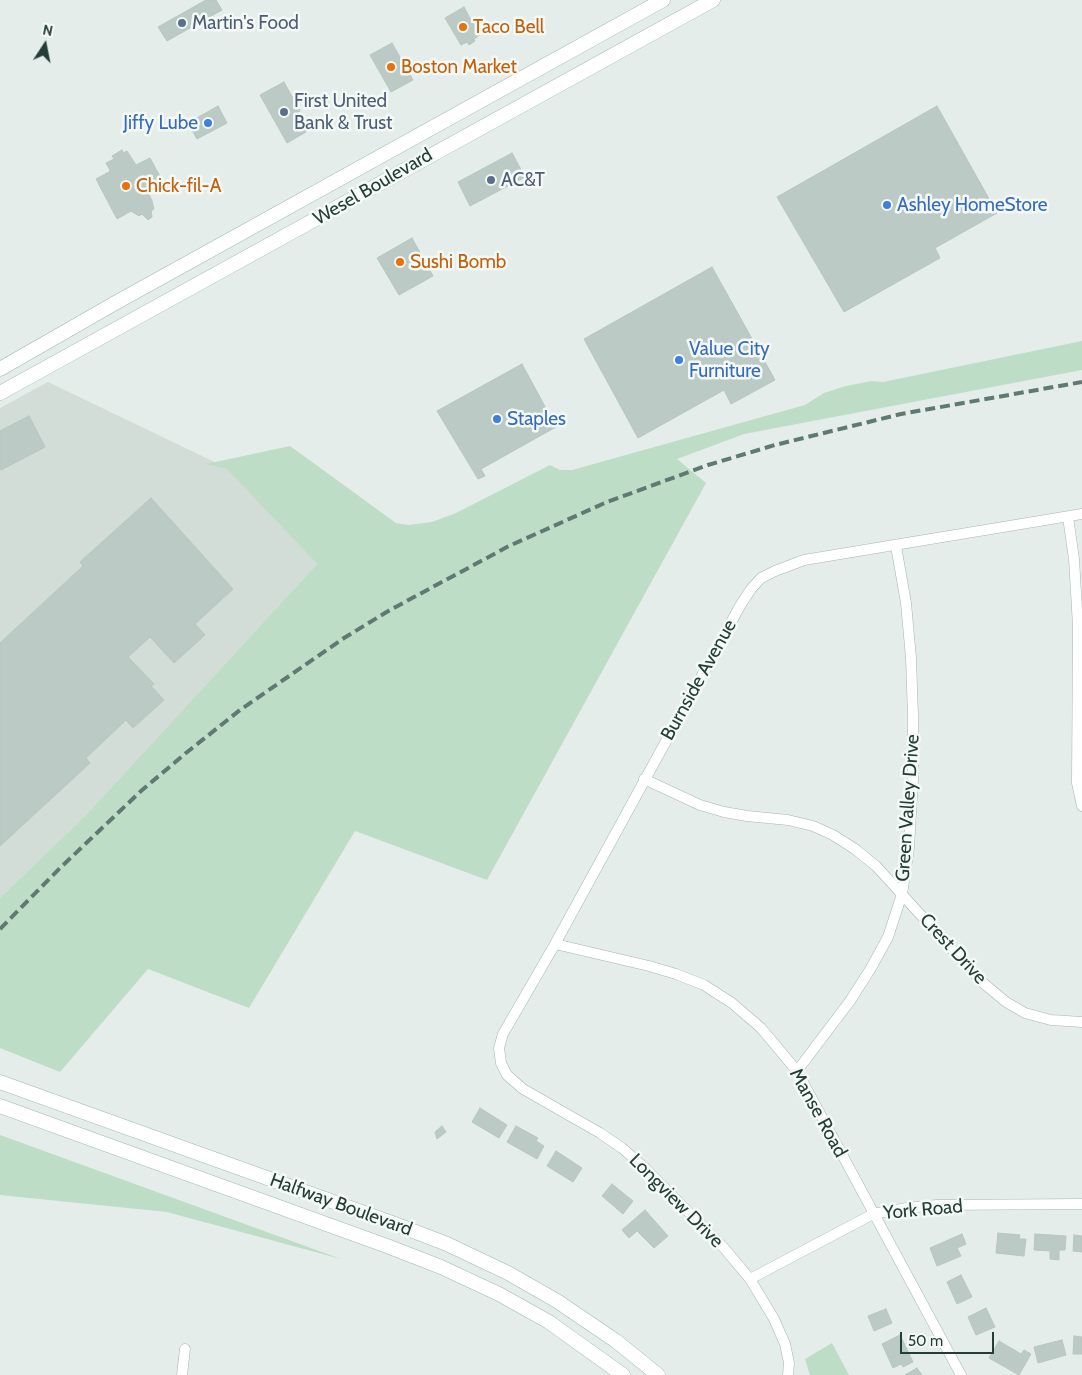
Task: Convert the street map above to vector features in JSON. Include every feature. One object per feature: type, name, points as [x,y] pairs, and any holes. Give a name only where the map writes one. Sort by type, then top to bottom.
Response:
[{"type":"main road","name":"Wesel Boulevard","points":[[5,366],[663,0]]},
{"type":"main road","name":"Wesel Boulevard","points":[[0,393],[713,0]]},
{"type":"main road","name":"Halfway Boulevard","points":[[0,1082],[386,1220],[447,1244],[508,1273],[557,1301],[616,1341],[658,1375]]},
{"type":"main road","name":"Halfway Boulevard","points":[[0,1106],[388,1246],[441,1267],[499,1294],[549,1322],[622,1375]]},
{"type":"street","name":"Burnside Avenue","points":[[507,1075],[501,1063],[500,1048],[503,1034],[555,944],[740,606],[761,578],[804,560],[1082,514]]},
{"type":"street","points":[[1068,517],[1074,559],[1078,626],[1077,783],[1082,806]]},
{"type":"street","name":"Green Valley Drive","points":[[797,1071],[850,1001],[871,968],[888,937],[902,894],[909,848],[913,778],[913,715],[911,658],[906,603],[896,546]]},
{"type":"street","name":"Crest Drive","points":[[644,779],[700,804],[724,812],[788,820],[813,826],[833,834],[876,866],[982,982],[1006,1002],[1025,1013],[1042,1018],[1082,1022]]},
{"type":"street","name":"Manse Road","points":[[555,944],[649,966],[704,985],[732,1003],[761,1028],[797,1071],[961,1375]]},
{"type":"street","name":"Longview Drive","points":[[507,1075],[524,1089],[600,1133],[622,1148],[646,1169],[724,1248],[750,1279],[774,1319],[785,1344],[789,1363],[788,1375]]},
{"type":"street","name":"York Road","points":[[750,1279],[873,1214],[937,1205],[1082,1204]]},
{"type":"street","points":[[182,1375],[185,1349]]},
{"type":"shaded area","points":[[48,382],[227,468],[317,564],[86,815],[0,898],[0,408]]},
{"type":"green space","points":[[1082,341],[1082,370],[744,434],[677,459],[706,483],[487,880],[355,831],[249,1008],[148,969],[60,1072],[0,1048],[0,898],[86,815],[317,564],[227,469],[206,464],[290,446],[396,523],[408,525],[432,522],[456,513],[550,465],[560,470],[572,470],[805,405],[824,393],[846,386],[871,381],[883,382]]},
{"type":"green space","points":[[0,1135],[341,1259],[167,1212],[0,1195]]},
{"type":"green space","points":[[832,1343],[849,1375],[810,1375],[805,1359]]},
{"type":"building","name":"Martin's Food","points":[[206,0],[216,0],[222,10],[167,41],[158,27]]},
{"type":"building","name":"Taco Bell","points":[[464,7],[471,20],[474,18],[480,35],[469,45],[467,42],[461,45],[445,18]]},
{"type":"building","name":"Boston Market","points":[[392,43],[413,80],[391,92],[370,55]]},
{"type":"building","name":"First United Bank & Trust","points":[[284,82],[300,111],[295,114],[306,132],[287,143],[260,95]]},
{"type":"building","name":"Jiffy Lube","points":[[218,106],[227,123],[197,139],[188,123]]},
{"type":"building","name":"Ashley HomeStore","points":[[937,106],[997,213],[935,248],[940,258],[844,312],[777,197]]},
{"type":"building","name":"Chick-fil-A","points":[[122,150],[123,153],[127,151],[136,165],[150,158],[162,180],[148,188],[154,209],[151,211],[152,217],[148,220],[142,214],[139,216],[131,211],[117,219],[96,179],[109,172],[110,170],[106,163],[114,159],[112,156]]},
{"type":"building","name":"AC&T","points":[[512,153],[525,177],[470,206],[458,182]]},
{"type":"building","points":[[412,238],[433,276],[399,295],[377,258]]},
{"type":"building","name":"Value City Furniture","points":[[712,267],[775,380],[731,404],[724,390],[638,438],[584,339]]},
{"type":"building","name":"Staples","points":[[522,364],[556,427],[481,469],[485,476],[478,479],[437,411]]},
{"type":"building","points":[[29,416],[45,447],[1,470],[0,431]]},
{"type":"building","points":[[151,498],[233,589],[195,624],[205,635],[174,663],[150,637],[128,657],[154,684],[151,686],[164,700],[133,728],[126,720],[86,758],[90,763],[0,846],[0,643],[83,566],[80,562]]},
{"type":"building","points":[[480,1108],[507,1125],[499,1138],[472,1122]]},
{"type":"building","points":[[442,1126],[446,1132],[437,1139],[435,1132]]},
{"type":"building","points":[[516,1126],[538,1138],[536,1141],[544,1146],[537,1159],[507,1142]]},
{"type":"building","points":[[556,1151],[582,1168],[573,1182],[547,1166]]},
{"type":"building","points":[[612,1184],[633,1201],[623,1214],[602,1196]]},
{"type":"building","points":[[645,1210],[668,1236],[654,1248],[637,1231],[629,1238],[622,1230]]},
{"type":"building","points":[[998,1233],[1020,1235],[1019,1239],[1026,1239],[1024,1256],[996,1253]]},
{"type":"building","points":[[962,1234],[966,1244],[957,1248],[961,1256],[937,1266],[930,1248]]},
{"type":"building","points":[[1035,1234],[1066,1236],[1065,1250],[1059,1250],[1059,1260],[1050,1259],[1050,1251],[1034,1250]]},
{"type":"building","points":[[1074,1235],[1082,1236],[1082,1252],[1073,1251]]},
{"type":"building","points":[[961,1275],[972,1297],[957,1304],[947,1282]]},
{"type":"building","points":[[986,1308],[995,1327],[976,1335],[968,1317]]},
{"type":"building","points":[[886,1309],[892,1323],[874,1331],[868,1316]]},
{"type":"building","points":[[900,1335],[913,1362],[903,1367],[901,1364],[893,1368],[882,1344]]},
{"type":"building","points":[[1074,1336],[1082,1337],[1082,1354],[1073,1354]]},
{"type":"building","points":[[1062,1340],[1066,1355],[1038,1363],[1034,1347]]},
{"type":"building","points":[[999,1341],[1021,1354],[1024,1350],[1031,1354],[1019,1375],[989,1358]]},
{"type":"building","points":[[917,1368],[922,1375],[905,1375]]},
{"type":"railway","points":[[0,929],[60,868],[141,791],[240,710],[344,638],[390,610],[509,546],[607,502],[708,465],[775,445],[901,414],[1082,382]]},
{"type":"place","name":"Martin's Food","points":[[182,23]]},
{"type":"place","name":"Taco Bell","points":[[463,27]]},
{"type":"place","name":"Boston Market","points":[[391,67]]},
{"type":"place","name":"First United Bank & Trust","points":[[284,112]]},
{"type":"place","name":"Jiffy Lube","points":[[208,123]]},
{"type":"place","name":"AC&T","points":[[491,180]]},
{"type":"place","name":"Chick-fil-A","points":[[126,186]]},
{"type":"place","name":"Ashley HomeStore","points":[[887,205]]},
{"type":"place","name":"Sushi Bomb","points":[[400,262]]},
{"type":"place","name":"Value City Furniture","points":[[679,360]]},
{"type":"place","name":"Staples","points":[[497,419]]}]
